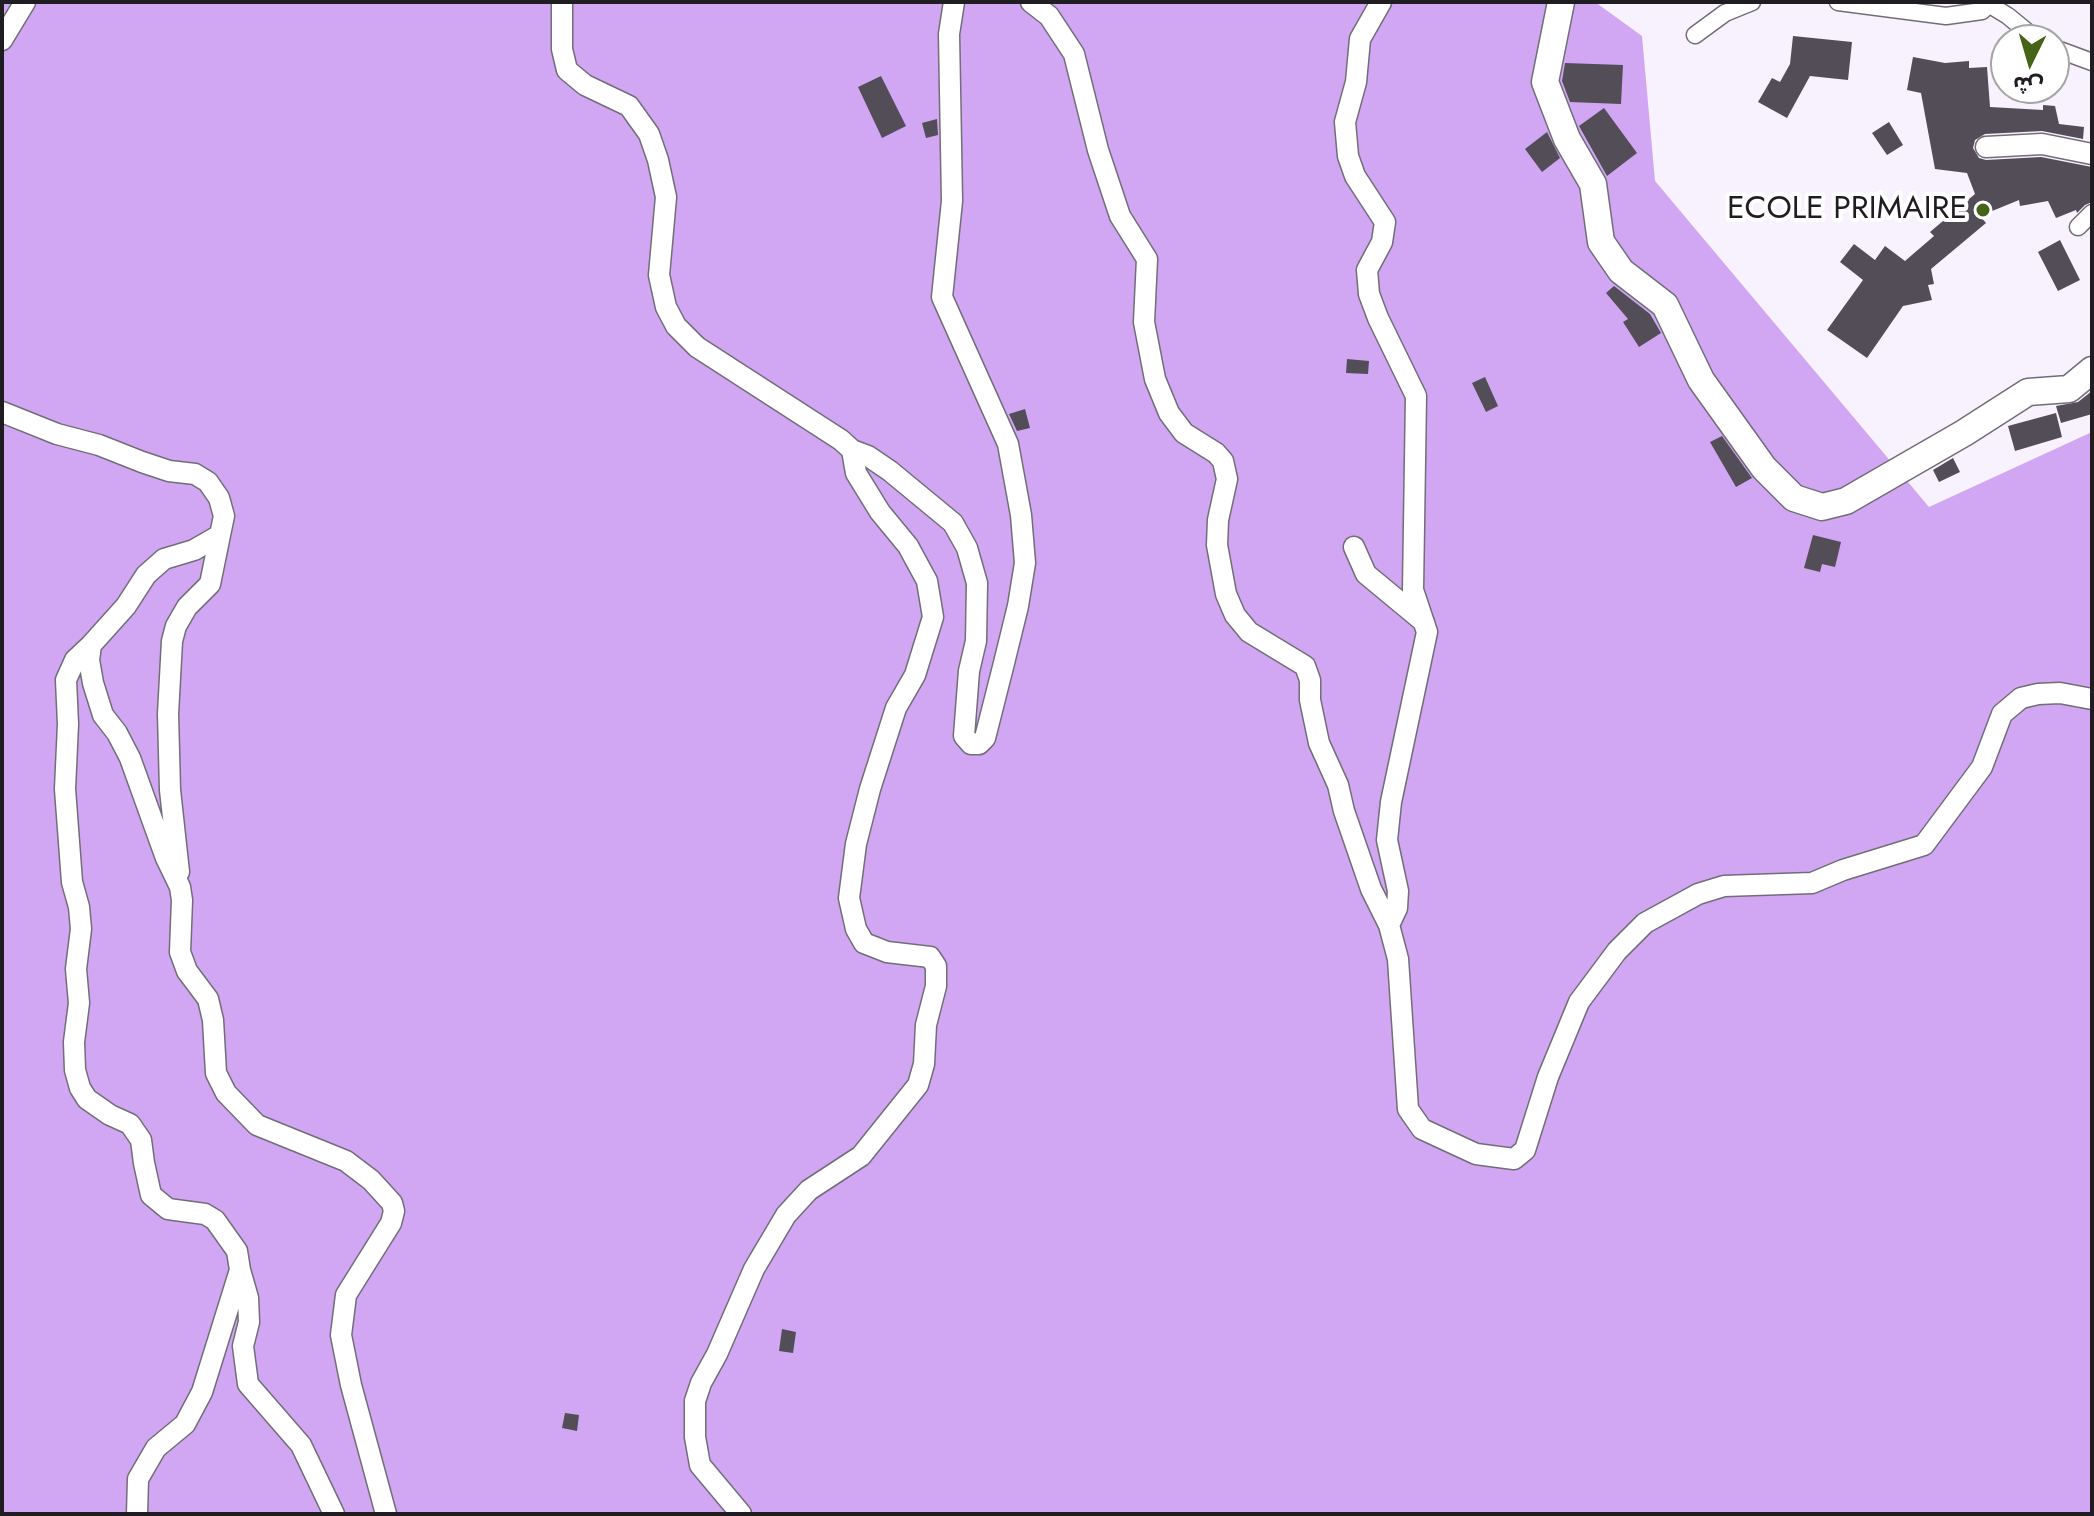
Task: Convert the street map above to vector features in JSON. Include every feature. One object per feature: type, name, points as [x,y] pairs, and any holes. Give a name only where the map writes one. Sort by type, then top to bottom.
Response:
[{"type":"street","points":[[2,40],[25,2]]},
{"type":"street","points":[[562,2],[562,49],[567,70],[585,85],[629,106],[649,134],[654,147],[666,197],[659,275],[666,307],[676,326],[697,347],[852,450],[868,456],[890,471],[953,523],[967,548],[977,583],[976,641],[969,671],[964,736],[971,744],[979,744],[985,738],[991,715],[1018,606],[1025,563],[1021,515],[1008,444],[942,297],[952,201],[949,34],[954,2]]},
{"type":"street","points":[[1031,2],[1049,16],[1074,54],[1098,150],[1120,216],[1147,259],[1144,322],[1155,379],[1169,413],[1184,433],[1216,453],[1223,461],[1227,479],[1218,520],[1217,545],[1226,594],[1235,615],[1249,632],[1305,666],[1310,680],[1310,700],[1319,743],[1338,785],[1344,811],[1371,889],[1389,925],[1398,959],[1408,1109],[1422,1129],[1476,1154],[1514,1159],[1525,1150],[1548,1077],[1579,1002],[1617,951],[1645,923],[1698,894],[1724,886],[1812,883],[1924,845],[1982,767],[2002,714],[2021,698],[2038,694],[2060,693],[2092,699]]},
{"type":"street","points":[[1381,2],[1360,39],[1356,82],[1345,122],[1348,156],[1355,176],[1385,222],[1382,242],[1367,270],[1369,294],[1416,396],[1413,590],[1427,632],[1391,802],[1387,840],[1398,891],[1397,908],[1389,925]]},
{"type":"street","points":[[1561,2],[1545,82],[1567,139],[1593,184],[1601,242],[1621,271],[1665,305],[1701,380],[1764,468],[1794,498],[1822,507],[1846,501],[2028,392],[2069,389],[2092,370]]},
{"type":"street","points":[[1695,35],[1725,13],[1752,2]]},
{"type":"street","points":[[1838,2],[1946,16],[1982,11],[1987,3],[2018,24]]},
{"type":"street","points":[[2070,54],[2092,62]]},
{"type":"street","points":[[1986,147],[2042,144],[2092,154]]},
{"type":"street","points":[[2078,227],[2092,213]]},
{"type":"street","points":[[2,412],[57,434],[99,445],[169,471],[195,474],[208,482],[219,498],[224,516],[210,584],[187,607],[176,626],[170,654],[170,790],[182,900],[180,952],[187,971],[208,999],[213,1020],[216,1073],[226,1093],[257,1125],[346,1161],[371,1180],[392,1203],[391,1223],[346,1295],[341,1335],[351,1385],[386,1514]]},
{"type":"street","points":[[741,1514],[700,1465],[695,1437],[695,1401],[701,1383],[754,1269],[786,1215],[809,1190],[861,1156],[918,1085],[924,1064],[926,1025],[936,986],[936,966],[930,957],[887,952],[864,943],[856,929],[849,898],[856,844],[870,789],[896,708],[915,675],[933,617],[927,581],[908,546],[880,512],[856,473],[852,450]]},
{"type":"street","points":[[220,535],[194,550],[164,559],[146,575],[126,606],[75,660],[66,680],[68,724],[65,789],[72,882],[81,929],[76,969],[79,1003],[74,1042],[75,1070],[87,1099],[130,1124],[141,1140],[151,1195],[168,1209],[205,1214],[215,1220],[237,1251],[248,1298],[249,1322],[243,1346],[248,1384],[301,1445],[334,1514]]},
{"type":"street","points":[[1354,547],[1366,574],[1424,622]]},
{"type":"street","points":[[91,645],[89,660],[103,715],[130,758],[166,858],[180,887]]},
{"type":"street","points":[[137,1514],[138,1479],[156,1448],[185,1424],[202,1392],[240,1270]]},
{"type":"shaded area","points":[[2,2],[1595,2],[1642,36],[1655,181],[1929,507],[2092,432],[2092,1514],[2,1514]]},
{"type":"building","points":[[1793,36],[1852,42],[1848,80],[1810,76],[1787,118],[1758,102],[1772,78],[1780,82],[1790,64]]},
{"type":"building","points":[[1913,57],[1945,63],[1969,61],[1969,68],[1987,67],[1990,107],[2043,110],[2043,105],[2055,106],[2059,124],[2084,127],[2083,139],[2042,131],[1985,134],[1975,140],[1973,148],[1979,158],[1986,160],[2041,157],[2092,167],[2092,202],[2077,213],[2076,210],[2056,218],[2048,201],[2020,206],[2019,200],[1980,216],[1986,223],[1931,269],[1934,284],[1928,285],[1932,300],[1903,306],[1867,358],[1827,330],[1863,280],[1840,262],[1854,244],[1875,260],[1885,246],[1905,261],[1934,236],[1930,232],[1975,194],[1967,173],[1935,169],[1921,93],[1907,90]]},
{"type":"building","points":[[1565,63],[1623,65],[1621,104],[1570,102],[1562,81]]},
{"type":"building","points":[[881,76],[906,126],[882,138],[858,87]]},
{"type":"building","points":[[1604,108],[1637,153],[1607,176],[1579,126]]},
{"type":"building","points":[[937,119],[938,135],[926,138],[922,123]]},
{"type":"building","points":[[1889,122],[1903,145],[1887,155],[1872,133]]},
{"type":"building","points":[[1547,132],[1560,158],[1542,172],[1525,149]]},
{"type":"building","points":[[2060,240],[2080,280],[2058,291],[2038,252]]},
{"type":"building","points":[[1614,286],[1650,314],[1661,333],[1639,347],[1623,322],[1628,319],[1606,293]]},
{"type":"building","points":[[1347,359],[1369,361],[1368,374],[1346,373]]},
{"type":"building","points":[[1485,377],[1498,406],[1486,412],[1472,383]]},
{"type":"building","points":[[2092,391],[2092,414],[2061,423],[2056,406],[2078,402]]},
{"type":"building","points":[[1025,409],[1030,428],[1017,431],[1009,414]]},
{"type":"building","points":[[2056,413],[2062,437],[2015,451],[2008,426]]},
{"type":"building","points":[[1722,436],[1752,478],[1736,487],[1710,442]]},
{"type":"building","points":[[1953,458],[1960,472],[1939,482],[1933,470]]},
{"type":"building","points":[[1813,535],[1841,542],[1835,567],[1822,564],[1820,572],[1804,568]]},
{"type":"building","points":[[782,1329],[796,1332],[793,1353],[779,1351]]},
{"type":"building","points":[[565,1413],[579,1415],[577,1431],[562,1428]]},
{"type":"place","name":"ECOLE PRIMAIRE","points":[[1983,210]]}]
